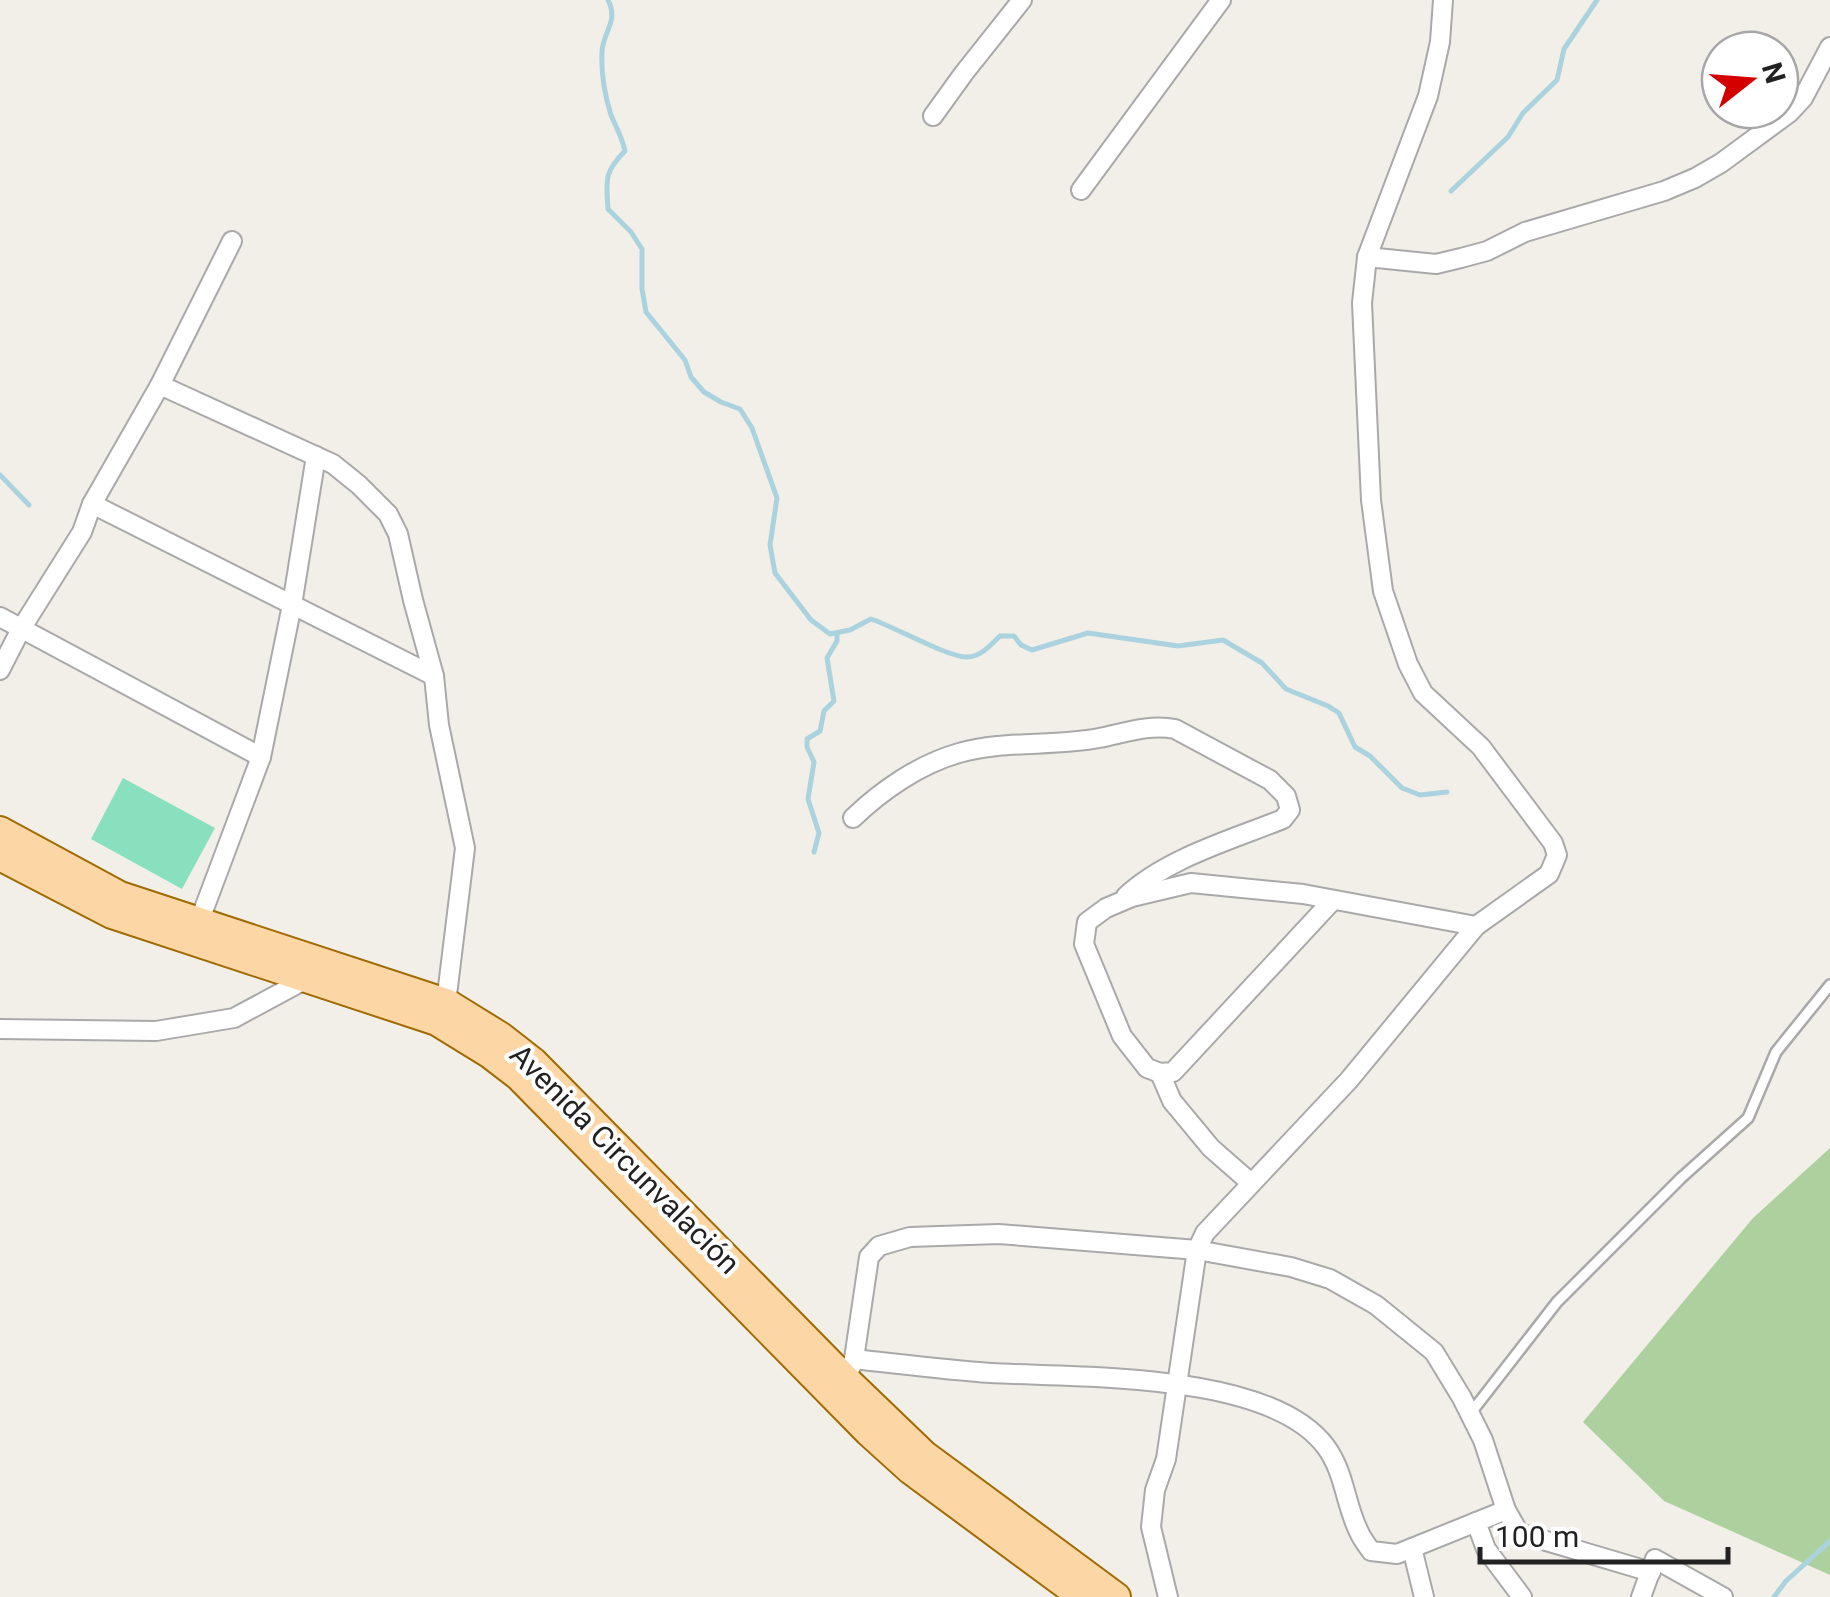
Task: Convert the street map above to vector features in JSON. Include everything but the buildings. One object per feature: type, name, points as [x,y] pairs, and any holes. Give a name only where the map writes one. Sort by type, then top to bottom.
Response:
[{"type":"main road","name":"Avenida Circunvalación","points":[[0,831],[120,896],[446,1004],[501,1037],[533,1062],[845,1379],[911,1470],[1083,1597]]},
{"type":"main road","name":"Avenida Circunvalación","points":[[0,856],[112,914],[437,1021],[489,1053],[519,1076],[924,1455],[1116,1597]]},
{"type":"street","points":[[933,116],[1022,0]]},
{"type":"street","points":[[1081,190],[1221,0]]},
{"type":"street","points":[[1168,1597],[1151,1527],[1155,1490],[1166,1459],[1196,1250],[1204,1233],[1348,1080],[1476,926],[1549,874],[1557,855],[1553,843],[1480,746],[1424,693],[1408,664],[1384,591],[1371,500],[1362,303],[1367,256],[1428,96],[1440,42],[1442,0]]},
{"type":"street","points":[[1367,256],[1436,264],[1449,261],[1486,251],[1525,232],[1664,191],[1695,178],[1789,113],[1804,98],[1830,48]]},
{"type":"street","points":[[0,670],[21,628],[82,532],[92,504],[160,385],[232,241]]},
{"type":"street","points":[[160,385],[333,464],[388,514],[398,534],[434,676],[439,725],[465,848],[446,1004]]},
{"type":"street","points":[[199,922],[260,757],[292,605],[316,456]]},
{"type":"street","points":[[92,504],[434,676]]},
{"type":"street","points":[[0,617],[260,757]]},
{"type":"street","points":[[853,818],[894,785],[960,752],[1098,738],[1158,726],[1175,729],[1270,780],[1286,796],[1290,810],[1283,818],[1146,877],[1118,903],[1087,922],[1084,944],[1122,1036],[1147,1068],[1160,1073],[1173,1072],[1333,900]]},
{"type":"street","points":[[1118,903],[1190,883],[1303,894],[1476,926]]},
{"type":"street","points":[[0,1029],[156,1031],[234,1018],[308,978]]},
{"type":"street","points":[[1160,1073],[1172,1101],[1211,1148],[1252,1183]]},
{"type":"street","points":[[1506,1510],[1397,1554],[1372,1551],[1358,1532],[1339,1470],[1325,1445],[1299,1422],[1263,1404],[1177,1383],[987,1373],[845,1379],[868,1257],[879,1246],[910,1237],[998,1234],[1196,1250],[1292,1267],[1330,1279],[1376,1304],[1434,1352],[1483,1440],[1506,1510],[1519,1533],[1651,1572]]},
{"type":"street","points":[[1476,1522],[1486,1549],[1522,1597]]},
{"type":"street","points":[[1412,1548],[1424,1597]]},
{"type":"street","points":[[1641,1597],[1655,1559],[1723,1597]]},
{"type":"lane","points":[[1470,1414],[1558,1302],[1681,1178],[1748,1118],[1776,1052],[1830,985]]},
{"type":"green space","points":[[123,778],[215,828],[182,889],[91,839]]},
{"type":"green space","points":[[1830,1148],[1830,1575],[1664,1501],[1583,1422],[1753,1218]]},
{"type":"waterway","points":[[608,0],[612,14],[603,45],[603,76],[611,115],[625,151],[608,177],[608,209],[642,249],[646,312],[685,360],[691,377],[704,392],[740,409],[752,428],[777,498],[770,545],[775,573],[811,620],[830,634],[850,630],[871,619],[967,657],[981,653],[1000,636],[1014,636],[1032,650],[1088,633],[1178,646],[1223,640],[1262,663],[1286,689],[1339,713],[1355,747],[1370,756],[1402,788],[1420,795],[1447,792]]},
{"type":"waterway","points":[[1451,191],[1508,137],[1523,113],[1557,80],[1564,49],[1597,0]]},
{"type":"waterway","points":[[0,475],[29,505]]},
{"type":"waterway","points":[[814,852],[819,833],[808,799],[814,762],[807,739],[820,731],[824,711],[834,701],[827,658],[837,633]]},
{"type":"waterway","points":[[1774,1597],[1830,1541]]}]
